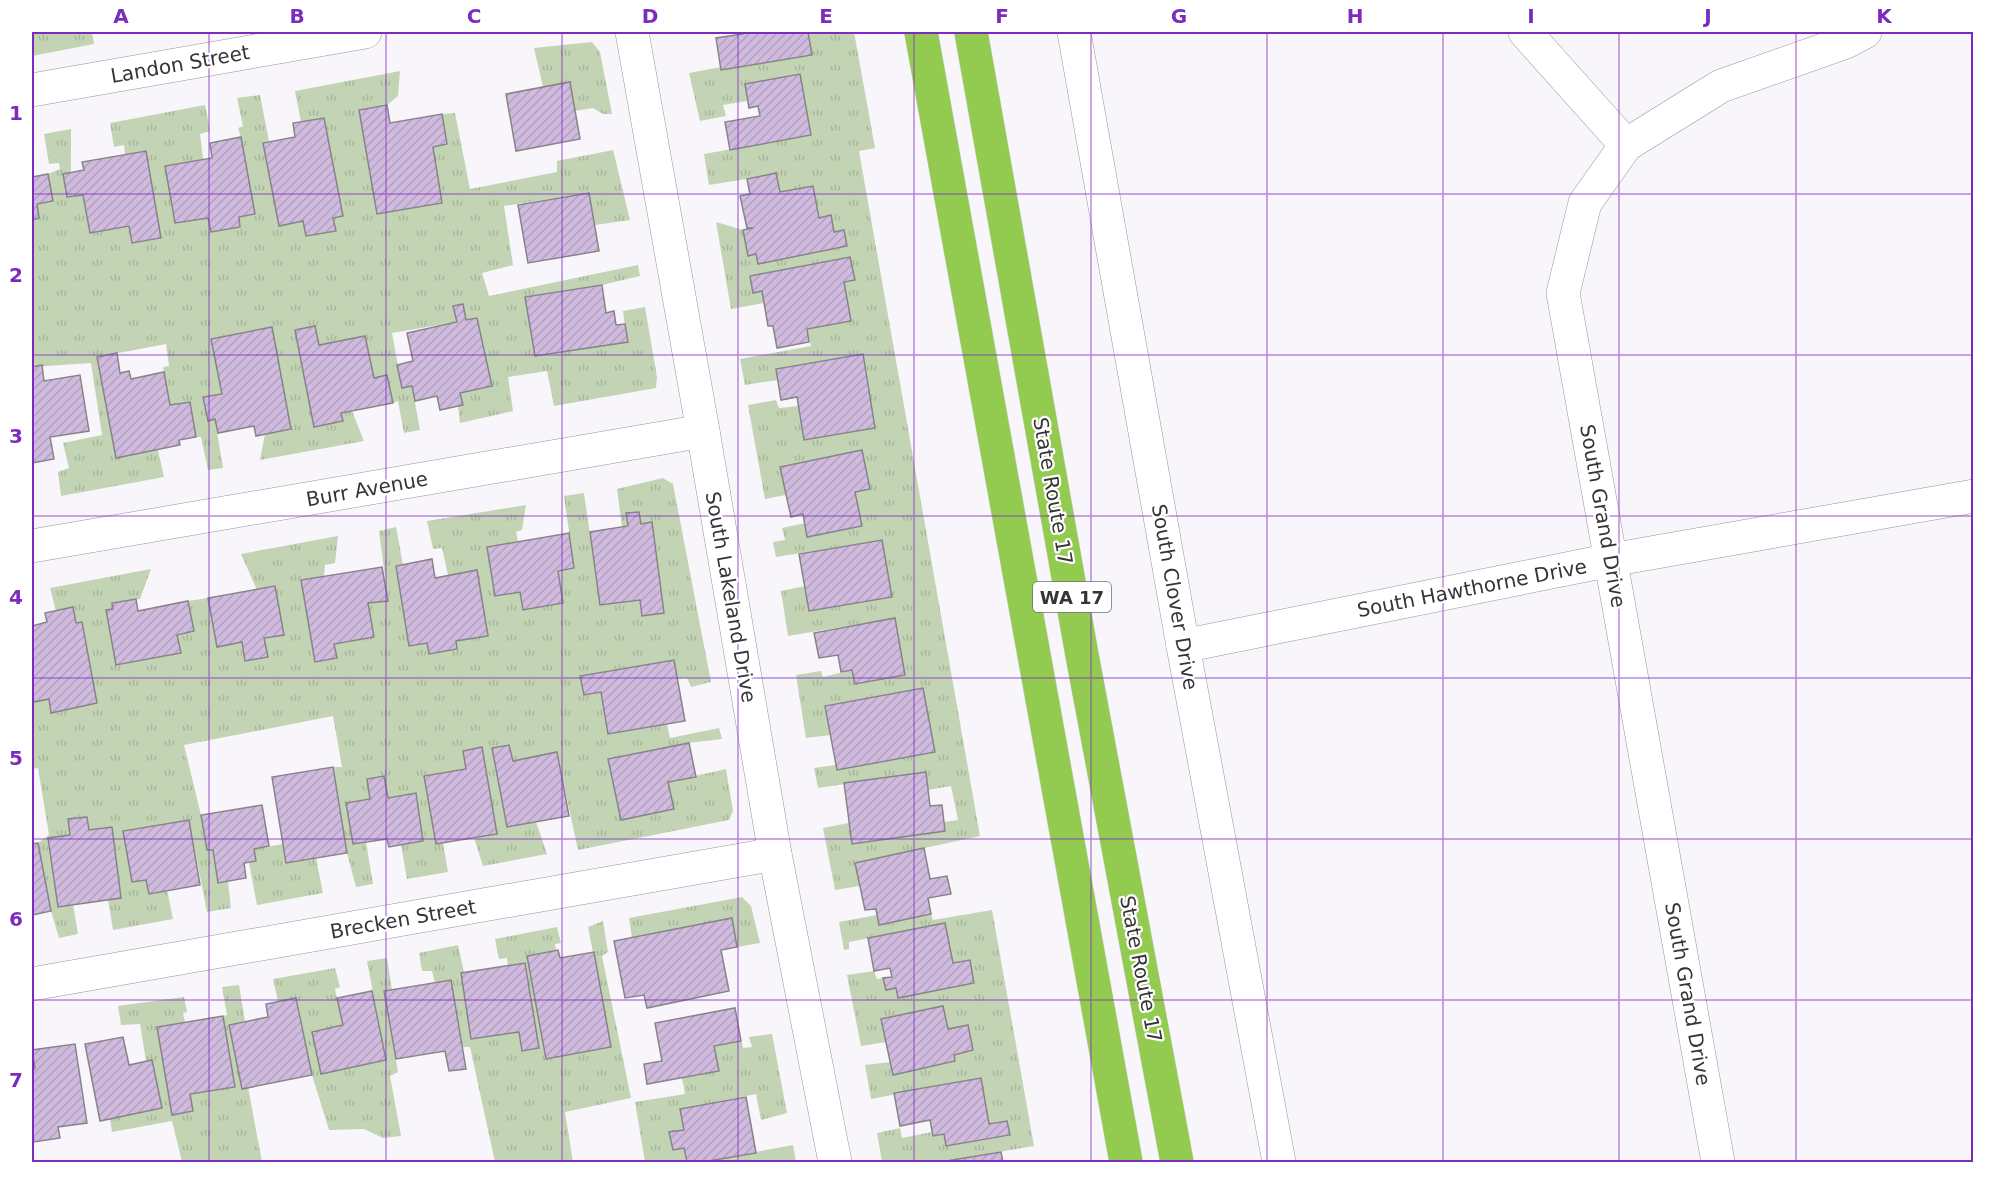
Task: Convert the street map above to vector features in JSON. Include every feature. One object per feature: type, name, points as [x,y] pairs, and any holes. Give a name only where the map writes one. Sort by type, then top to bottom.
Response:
[{"type":"highway","name":"WA 17","points":[[921,32],[1126,1162]]},
{"type":"highway","name":"State Route 17","points":[[971,32],[1084,667],[1177,1162]]},
{"type":"street","name":"Landon Street","points":[[32,90],[365,32]]},
{"type":"street","name":"South Lakeland Drive","points":[[632,32],[775,854],[835,1162]]},
{"type":"street","name":"South Clover Drive","points":[[1074,32],[1183,646],[1280,1162]]},
{"type":"street","points":[[1525,32],[1626,145]]},
{"type":"street","name":"South Grand Drive","points":[[1718,1162],[1563,293],[1585,203],[1626,145],[1721,86],[1846,42],[1866,32]]},
{"type":"street","name":"Burr Avenue","points":[[32,546],[703,431]]},
{"type":"street","name":"South Hawthorne Drive","points":[[1183,646],[1611,560],[1974,496]]},
{"type":"street","name":"Brecken Street","points":[[32,984],[775,854]]},
{"type":"green space","points":[[32,32],[92,32],[94,44],[32,56]]},
{"type":"green space","points":[[808,32],[854,32],[875,148],[859,151],[980,836],[855,863],[860,886],[835,890],[823,828],[849,823],[852,844],[945,831],[944,822],[958,820],[951,786],[928,790],[926,772],[818,788],[814,768],[935,751],[923,688],[826,706],[831,735],[806,738],[796,675],[821,671],[823,677],[852,670],[855,684],[905,674],[895,618],[788,636],[781,591],[805,586],[892,596],[881,540],[776,557],[773,542],[785,540],[782,528],[805,523],[855,492],[870,488],[862,450],[781,467],[786,495],[765,499],[748,405],[776,400],[779,408],[798,406],[804,439],[875,428],[863,354],[776,369],[778,380],[745,385],[740,359],[811,346],[807,329],[844,282],[854,279],[850,257],[750,276],[762,291],[764,303],[731,309],[716,222],[743,230],[748,255],[756,254],[758,264],[847,245],[844,230],[834,232],[831,216],[819,218],[813,186],[780,192],[747,179],[709,185],[704,154],[811,135],[800,74],[745,84],[747,101],[723,105],[726,116],[700,121],[689,73],[721,67],[722,70],[812,55]]},
{"type":"green space","points":[[592,42],[600,52],[612,114],[603,114],[593,108],[575,111],[543,87],[534,48]]},
{"type":"green space","points":[[400,71],[398,96],[387,105],[359,111],[377,214],[442,203],[433,147],[446,144],[442,114],[455,113],[470,189],[557,172],[557,161],[613,150],[630,220],[595,225],[589,193],[504,206],[513,265],[482,273],[489,296],[638,265],[640,276],[602,285],[526,297],[535,356],[627,342],[623,311],[645,307],[657,377],[656,388],[554,406],[547,371],[508,377],[513,411],[460,423],[458,406],[463,405],[460,393],[492,386],[477,318],[466,320],[462,304],[453,306],[457,322],[392,333],[402,387],[412,386],[420,430],[404,433],[398,401],[393,403],[387,375],[374,378],[365,336],[319,345],[315,326],[295,330],[314,427],[342,421],[341,413],[352,411],[364,441],[260,460],[265,434],[291,429],[272,327],[212,339],[222,394],[203,398],[207,420],[215,419],[223,468],[208,470],[201,437],[196,437],[190,402],[170,405],[163,367],[169,366],[166,344],[97,357],[116,457],[158,450],[164,477],[61,496],[58,472],[69,468],[63,443],[102,435],[91,363],[32,367],[32,220],[39,218],[37,204],[53,201],[48,174],[60,169],[59,163],[49,164],[44,134],[71,129],[71,173],[63,174],[67,197],[83,195],[90,233],[129,226],[132,243],[160,239],[125,155],[124,145],[114,147],[110,123],[205,105],[210,131],[200,134],[203,159],[165,166],[175,223],[208,218],[211,232],[240,227],[239,217],[255,214],[238,128],[243,126],[237,98],[260,95],[269,141],[263,143],[279,226],[303,221],[336,230],[333,218],[343,216],[324,118],[301,122],[295,91]]},
{"type":"green space","points":[[663,478],[673,484],[711,682],[691,687],[687,678],[678,679],[674,660],[581,676],[583,694],[601,692],[608,734],[667,724],[670,738],[719,728],[722,739],[688,743],[609,759],[674,809],[668,782],[726,769],[733,811],[729,820],[578,850],[557,753],[513,761],[509,745],[492,749],[507,827],[536,822],[547,854],[483,866],[474,838],[496,834],[482,747],[464,751],[466,769],[424,776],[436,844],[443,843],[448,872],[407,879],[401,845],[423,841],[415,794],[388,798],[384,777],[367,779],[370,799],[346,803],[353,844],[366,842],[373,884],[356,887],[347,853],[333,767],[342,767],[333,716],[184,745],[207,850],[213,850],[218,882],[228,881],[231,908],[207,912],[189,820],[123,831],[132,882],[146,880],[167,890],[173,919],[113,930],[108,900],[121,898],[112,827],[89,830],[86,817],[68,819],[70,835],[49,838],[58,906],[73,904],[78,934],[59,938],[51,911],[38,843],[49,835],[38,768],[32,769],[32,691],[34,702],[49,699],[52,712],[97,703],[82,623],[76,623],[56,611],[50,588],[151,569],[140,599],[113,603],[113,609],[106,611],[117,665],[180,653],[177,635],[194,631],[188,601],[208,598],[217,647],[242,642],[245,661],[267,657],[264,638],[284,635],[275,586],[257,590],[241,554],[338,536],[335,563],[325,565],[324,576],[301,581],[315,662],[337,658],[334,644],[374,637],[368,603],[388,600],[379,531],[396,527],[403,565],[396,566],[409,645],[427,643],[429,653],[457,649],[456,641],[488,635],[477,571],[448,575],[442,548],[433,549],[427,521],[526,505],[522,530],[516,532],[518,541],[487,547],[495,596],[520,592],[523,610],[563,603],[558,571],[574,567],[564,496],[584,493],[600,605],[640,600],[642,616],[664,613],[652,523],[641,524],[639,512],[627,513],[628,526],[622,527],[617,489]]},
{"type":"green space","points":[[283,844],[286,863],[316,858],[323,893],[257,905],[249,863],[256,861],[254,849]]},
{"type":"green space","points":[[742,897],[751,906],[760,943],[737,947],[731,918],[632,938],[629,918]]},
{"type":"green space","points":[[992,910],[1034,1146],[940,1162],[882,1162],[877,1133],[900,1128],[902,1138],[932,1132],[933,1136],[944,1134],[946,1146],[1009,1136],[1007,1121],[989,1124],[981,1078],[871,1099],[865,1065],[890,1062],[894,1075],[955,1061],[954,1055],[973,1050],[968,1025],[948,1029],[943,1006],[881,1019],[886,1042],[861,1046],[847,975],[874,971],[877,979],[883,978],[886,990],[896,988],[898,998],[974,983],[970,960],[953,963],[945,923],[849,942],[849,949],[844,950],[839,922],[877,915],[880,925],[931,914],[933,920]]},
{"type":"green space","points":[[603,921],[608,952],[602,956],[631,1098],[565,1112],[573,1162],[495,1162],[470,1047],[463,1047],[451,980],[435,983],[432,971],[422,971],[419,953],[458,945],[464,972],[461,974],[471,1039],[519,1032],[522,1051],[538,1048],[525,963],[508,966],[507,958],[499,959],[495,939],[557,927],[561,943],[555,944],[556,950],[527,956],[547,1059],[611,1046],[588,927]]},
{"type":"green space","points":[[387,958],[392,990],[384,991],[398,1072],[390,1076],[401,1136],[383,1138],[364,1129],[329,1130],[312,1075],[297,998],[278,1001],[273,979],[335,968],[340,987],[335,989],[343,1025],[312,1032],[322,1074],[386,1060],[367,961]]},
{"type":"green space","points":[[239,985],[245,1021],[229,1025],[248,1087],[262,1162],[182,1162],[172,1121],[112,1132],[110,1119],[162,1108],[152,1061],[146,1061],[140,1024],[121,1025],[118,1006],[184,997],[187,1012],[183,1013],[185,1022],[157,1027],[172,1115],[192,1111],[190,1094],[235,1086],[223,1016],[227,1015],[222,987]]},
{"type":"green space","points":[[772,1034],[787,1113],[761,1120],[756,1094],[680,1110],[684,1130],[670,1132],[673,1150],[684,1148],[687,1162],[645,1162],[635,1102],[685,1094],[682,1078],[719,1071],[714,1046],[741,1041],[743,1048],[752,1047],[749,1037]]},
{"type":"green space","points":[[793,1145],[796,1162],[703,1162]]},
{"type":"building","points":[[742,32],[808,32],[812,55],[721,70],[716,38],[743,34]]},
{"type":"building","points":[[800,74],[811,135],[730,150],[725,122],[760,116],[758,106],[749,108],[745,84]]},
{"type":"building","points":[[570,82],[580,139],[516,151],[506,94]]},
{"type":"building","points":[[387,105],[390,123],[442,114],[447,144],[433,147],[442,203],[377,214],[359,110]]},
{"type":"building","points":[[324,118],[343,216],[333,218],[336,231],[306,236],[303,221],[279,226],[263,143],[295,137],[293,123]]},
{"type":"building","points":[[241,137],[255,214],[239,217],[240,227],[211,232],[208,218],[175,223],[165,166],[212,158],[210,143]]},
{"type":"building","points":[[146,151],[161,238],[132,243],[129,226],[90,233],[83,195],[67,197],[63,174],[84,170],[82,162]]},
{"type":"building","points":[[776,173],[780,192],[813,186],[819,218],[831,215],[834,232],[844,230],[847,246],[758,264],[756,254],[748,256],[743,230],[753,228],[747,228],[740,196],[750,194],[747,179]]},
{"type":"building","points":[[48,174],[53,201],[37,204],[39,218],[32,220],[32,177]]},
{"type":"building","points":[[589,193],[599,251],[528,263],[518,205]]},
{"type":"building","points":[[850,257],[855,280],[844,282],[851,321],[807,329],[809,342],[777,348],[773,326],[768,326],[762,291],[753,293],[750,276]]},
{"type":"building","points":[[602,285],[606,313],[614,311],[616,325],[625,324],[628,342],[535,356],[525,297]]},
{"type":"building","points":[[463,304],[466,320],[477,318],[492,386],[460,393],[463,405],[440,410],[437,396],[415,401],[412,386],[402,388],[397,365],[413,361],[407,333],[457,322],[453,306]]},
{"type":"building","points":[[315,326],[319,345],[365,336],[374,378],[387,375],[393,403],[341,413],[343,421],[314,427],[295,330]]},
{"type":"building","points":[[272,327],[291,429],[256,436],[254,426],[218,433],[215,419],[208,421],[203,397],[222,394],[211,339]]},
{"type":"building","points":[[117,353],[120,373],[129,371],[131,379],[164,372],[170,405],[190,402],[196,437],[179,440],[180,445],[116,458],[97,357]]},
{"type":"building","points":[[863,354],[875,428],[804,440],[797,397],[781,400],[776,369]]},
{"type":"building","points":[[42,365],[44,381],[80,375],[89,431],[50,437],[54,459],[32,463],[32,367]]},
{"type":"building","points":[[862,450],[870,489],[855,492],[862,526],[807,537],[803,514],[791,517],[780,467]]},
{"type":"building","points":[[639,512],[641,524],[652,522],[664,613],[642,616],[640,600],[600,605],[590,532],[628,526],[626,513]]},
{"type":"building","points":[[569,533],[574,568],[558,571],[563,603],[523,610],[520,592],[495,596],[487,547]]},
{"type":"building","points":[[882,540],[892,597],[809,611],[799,554]]},
{"type":"building","points":[[432,559],[435,578],[477,570],[488,636],[456,641],[457,649],[429,654],[427,643],[409,646],[396,566]]},
{"type":"building","points":[[382,567],[388,601],[368,603],[374,637],[334,644],[337,658],[315,662],[301,580]]},
{"type":"building","points":[[275,586],[284,635],[264,638],[268,657],[245,661],[242,642],[217,647],[208,598]]},
{"type":"building","points":[[136,599],[138,611],[188,601],[194,631],[177,635],[181,653],[116,665],[106,610],[113,609],[112,603]]},
{"type":"building","points":[[73,607],[76,623],[82,622],[97,703],[51,713],[49,699],[34,702],[32,626],[47,622],[45,613]]},
{"type":"building","points":[[895,618],[905,675],[855,684],[852,670],[841,672],[838,655],[819,658],[814,633]]},
{"type":"building","points":[[674,660],[685,721],[608,734],[601,692],[584,695],[580,676]]},
{"type":"building","points":[[923,688],[935,752],[837,770],[825,706]]},
{"type":"building","points":[[689,743],[696,777],[668,782],[674,809],[621,820],[608,759]]},
{"type":"building","points":[[509,745],[513,761],[557,752],[569,816],[507,827],[492,748]]},
{"type":"building","points":[[482,747],[497,834],[436,844],[424,776],[466,769],[463,751]]},
{"type":"building","points":[[333,767],[347,853],[286,863],[272,777]]},
{"type":"building","points":[[926,772],[930,806],[942,805],[945,831],[852,844],[844,783]]},
{"type":"building","points":[[384,776],[388,798],[416,793],[423,841],[389,847],[387,839],[353,844],[346,803],[370,799],[367,779]]},
{"type":"building","points":[[262,805],[269,846],[254,849],[256,861],[244,863],[246,878],[218,883],[213,850],[207,850],[201,815]]},
{"type":"building","points":[[87,817],[89,830],[112,827],[121,898],[58,907],[48,838],[70,835],[68,819]]},
{"type":"building","points":[[189,820],[200,885],[149,894],[146,880],[132,882],[123,831]]},
{"type":"building","points":[[38,843],[51,911],[32,915],[32,844]]},
{"type":"building","points":[[924,848],[930,879],[947,876],[951,894],[928,898],[931,914],[879,925],[876,909],[865,910],[855,863]]},
{"type":"building","points":[[732,918],[737,947],[721,950],[729,991],[647,1008],[644,995],[625,998],[614,941]]},
{"type":"building","points":[[945,923],[953,963],[970,960],[974,983],[898,998],[896,988],[886,990],[883,978],[892,977],[890,968],[874,971],[868,938]]},
{"type":"building","points":[[558,950],[560,958],[594,952],[611,1047],[546,1059],[527,956]]},
{"type":"building","points":[[525,963],[539,1048],[522,1051],[519,1032],[471,1039],[461,973]]},
{"type":"building","points":[[451,980],[466,1069],[449,1071],[445,1051],[396,1059],[384,991]]},
{"type":"building","points":[[372,991],[386,1060],[321,1074],[312,1032],[343,1025],[337,998]]},
{"type":"building","points":[[296,998],[312,1075],[242,1089],[229,1025],[268,1017],[266,1004]]},
{"type":"building","points":[[943,1006],[948,1029],[968,1025],[973,1050],[954,1055],[955,1061],[893,1075],[881,1019]]},
{"type":"building","points":[[735,1008],[741,1041],[714,1046],[719,1071],[647,1084],[644,1064],[662,1061],[655,1023]]},
{"type":"building","points":[[223,1016],[235,1087],[190,1094],[193,1111],[172,1115],[157,1027]]},
{"type":"building","points":[[123,1037],[129,1065],[152,1060],[162,1108],[100,1121],[85,1044]]},
{"type":"building","points":[[75,1044],[87,1123],[58,1127],[60,1138],[34,1142],[32,1071],[35,1068],[32,1050]]},
{"type":"building","points":[[981,1078],[989,1124],[1007,1121],[1010,1135],[946,1146],[944,1134],[933,1136],[930,1120],[900,1126],[894,1093]]},
{"type":"building","points":[[746,1097],[756,1153],[703,1162],[687,1162],[684,1148],[673,1150],[669,1132],[684,1130],[680,1109]]},
{"type":"building","points":[[1001,1152],[1003,1162],[940,1162]]}]
